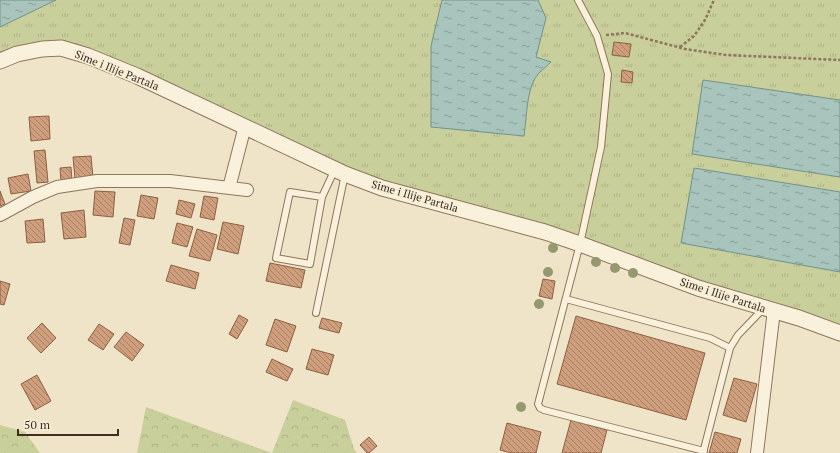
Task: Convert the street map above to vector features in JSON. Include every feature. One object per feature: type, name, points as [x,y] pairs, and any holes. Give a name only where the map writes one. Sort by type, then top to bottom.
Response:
[{"type":"street","name":"Sime i Ilije Partala","points":[[0,61],[30,51],[61,48],[113,66],[340,171],[382,188],[544,232],[698,288],[769,309],[840,333]]},
{"type":"street","points":[[229,188],[245,126]]},
{"type":"street","points":[[0,215],[33,197],[57,188],[97,181],[170,181],[247,190]]},
{"type":"street","points":[[756,453],[769,309]]},
{"type":"lane","points":[[578,0],[597,36],[608,74],[601,147],[580,244],[538,404],[540,408],[703,452],[730,348],[738,335],[769,309]]},
{"type":"lane","points":[[322,197],[290,192],[276,258],[310,264],[322,197],[340,171]]},
{"type":"lane","points":[[316,313],[340,171]]},
{"type":"lane","points":[[566,299],[710,338],[730,348]]},
{"type":"path","points":[[679,48],[694,36],[705,20],[714,0]]},
{"type":"path","points":[[597,36],[625,34],[679,48],[739,56],[840,60]]},
{"type":"green space","points":[[56,0],[840,0],[840,333],[420,198],[47,42],[25,44],[0,53],[0,27]]},
{"type":"green space","points":[[293,400],[345,420],[354,449],[357,453],[272,453]]},
{"type":"green space","points":[[146,407],[272,453],[137,453]]},
{"type":"green space","points":[[0,425],[25,432],[40,453],[0,453]]},
{"type":"water","points":[[0,0],[56,0],[0,27]]},
{"type":"water","points":[[442,0],[538,0],[546,18],[536,57],[551,62],[539,73],[529,94],[524,136],[431,127],[431,46]]},
{"type":"water","points":[[703,80],[840,100],[840,177],[692,154]]},
{"type":"water","points":[[694,168],[840,192],[840,272],[681,243]]},
{"type":"building","points":[[614,42],[631,44],[629,57],[612,55]]},
{"type":"building","points":[[622,70],[633,72],[632,83],[621,82]]},
{"type":"building","points":[[49,116],[50,139],[31,141],[29,117]]},
{"type":"building","points":[[45,150],[48,182],[37,183],[34,151]]},
{"type":"building","points":[[91,156],[93,178],[75,179],[73,157]]},
{"type":"building","points":[[71,167],[72,181],[61,182],[60,168]]},
{"type":"building","points":[[28,174],[31,191],[11,194],[8,178]]},
{"type":"building","points":[[0,191],[5,204],[0,206]]},
{"type":"building","points":[[95,191],[115,192],[113,217],[93,215]]},
{"type":"building","points":[[141,195],[158,198],[154,219],[137,216]]},
{"type":"building","points":[[204,196],[218,198],[214,220],[200,217]]},
{"type":"building","points":[[179,200],[195,204],[191,218],[176,214]]},
{"type":"building","points":[[84,210],[86,237],[64,239],[61,213]]},
{"type":"building","points":[[124,218],[135,220],[130,245],[119,243]]},
{"type":"building","points":[[43,219],[45,242],[27,243],[25,221]]},
{"type":"building","points":[[223,222],[244,226],[238,254],[217,249]]},
{"type":"building","points":[[177,223],[193,227],[187,247],[172,243]]},
{"type":"building","points":[[197,229],[217,235],[210,261],[189,256]]},
{"type":"building","points":[[270,263],[305,270],[301,288],[266,281]]},
{"type":"building","points":[[171,265],[199,273],[195,289],[166,281]]},
{"type":"building","points":[[543,279],[555,281],[552,299],[539,296]]},
{"type":"building","points":[[0,281],[10,284],[4,305],[0,304]]},
{"type":"building","points":[[239,315],[248,320],[237,339],[229,334]]},
{"type":"building","points":[[576,316],[705,353],[686,420],[557,384]]},
{"type":"building","points":[[322,318],[342,323],[339,333],[319,328]]},
{"type":"building","points":[[275,319],[296,326],[287,352],[266,345]]},
{"type":"building","points":[[42,323],[56,338],[41,353],[27,338]]},
{"type":"building","points":[[99,324],[114,334],[103,350],[88,340]]},
{"type":"building","points":[[126,332],[144,345],[132,361],[114,347]]},
{"type":"building","points":[[312,349],[334,355],[328,375],[306,369]]},
{"type":"building","points":[[272,359],[293,369],[287,381],[266,372]]},
{"type":"building","points":[[37,375],[51,401],[35,410],[21,384]]},
{"type":"building","points":[[734,378],[757,384],[746,422],[723,415]]},
{"type":"building","points":[[571,420],[607,430],[601,453],[562,453]]},
{"type":"building","points":[[507,423],[541,432],[536,453],[511,453],[500,450]]},
{"type":"building","points":[[715,432],[741,439],[737,453],[709,453]]},
{"type":"building","points":[[369,437],[377,446],[367,453],[360,445]]}]
